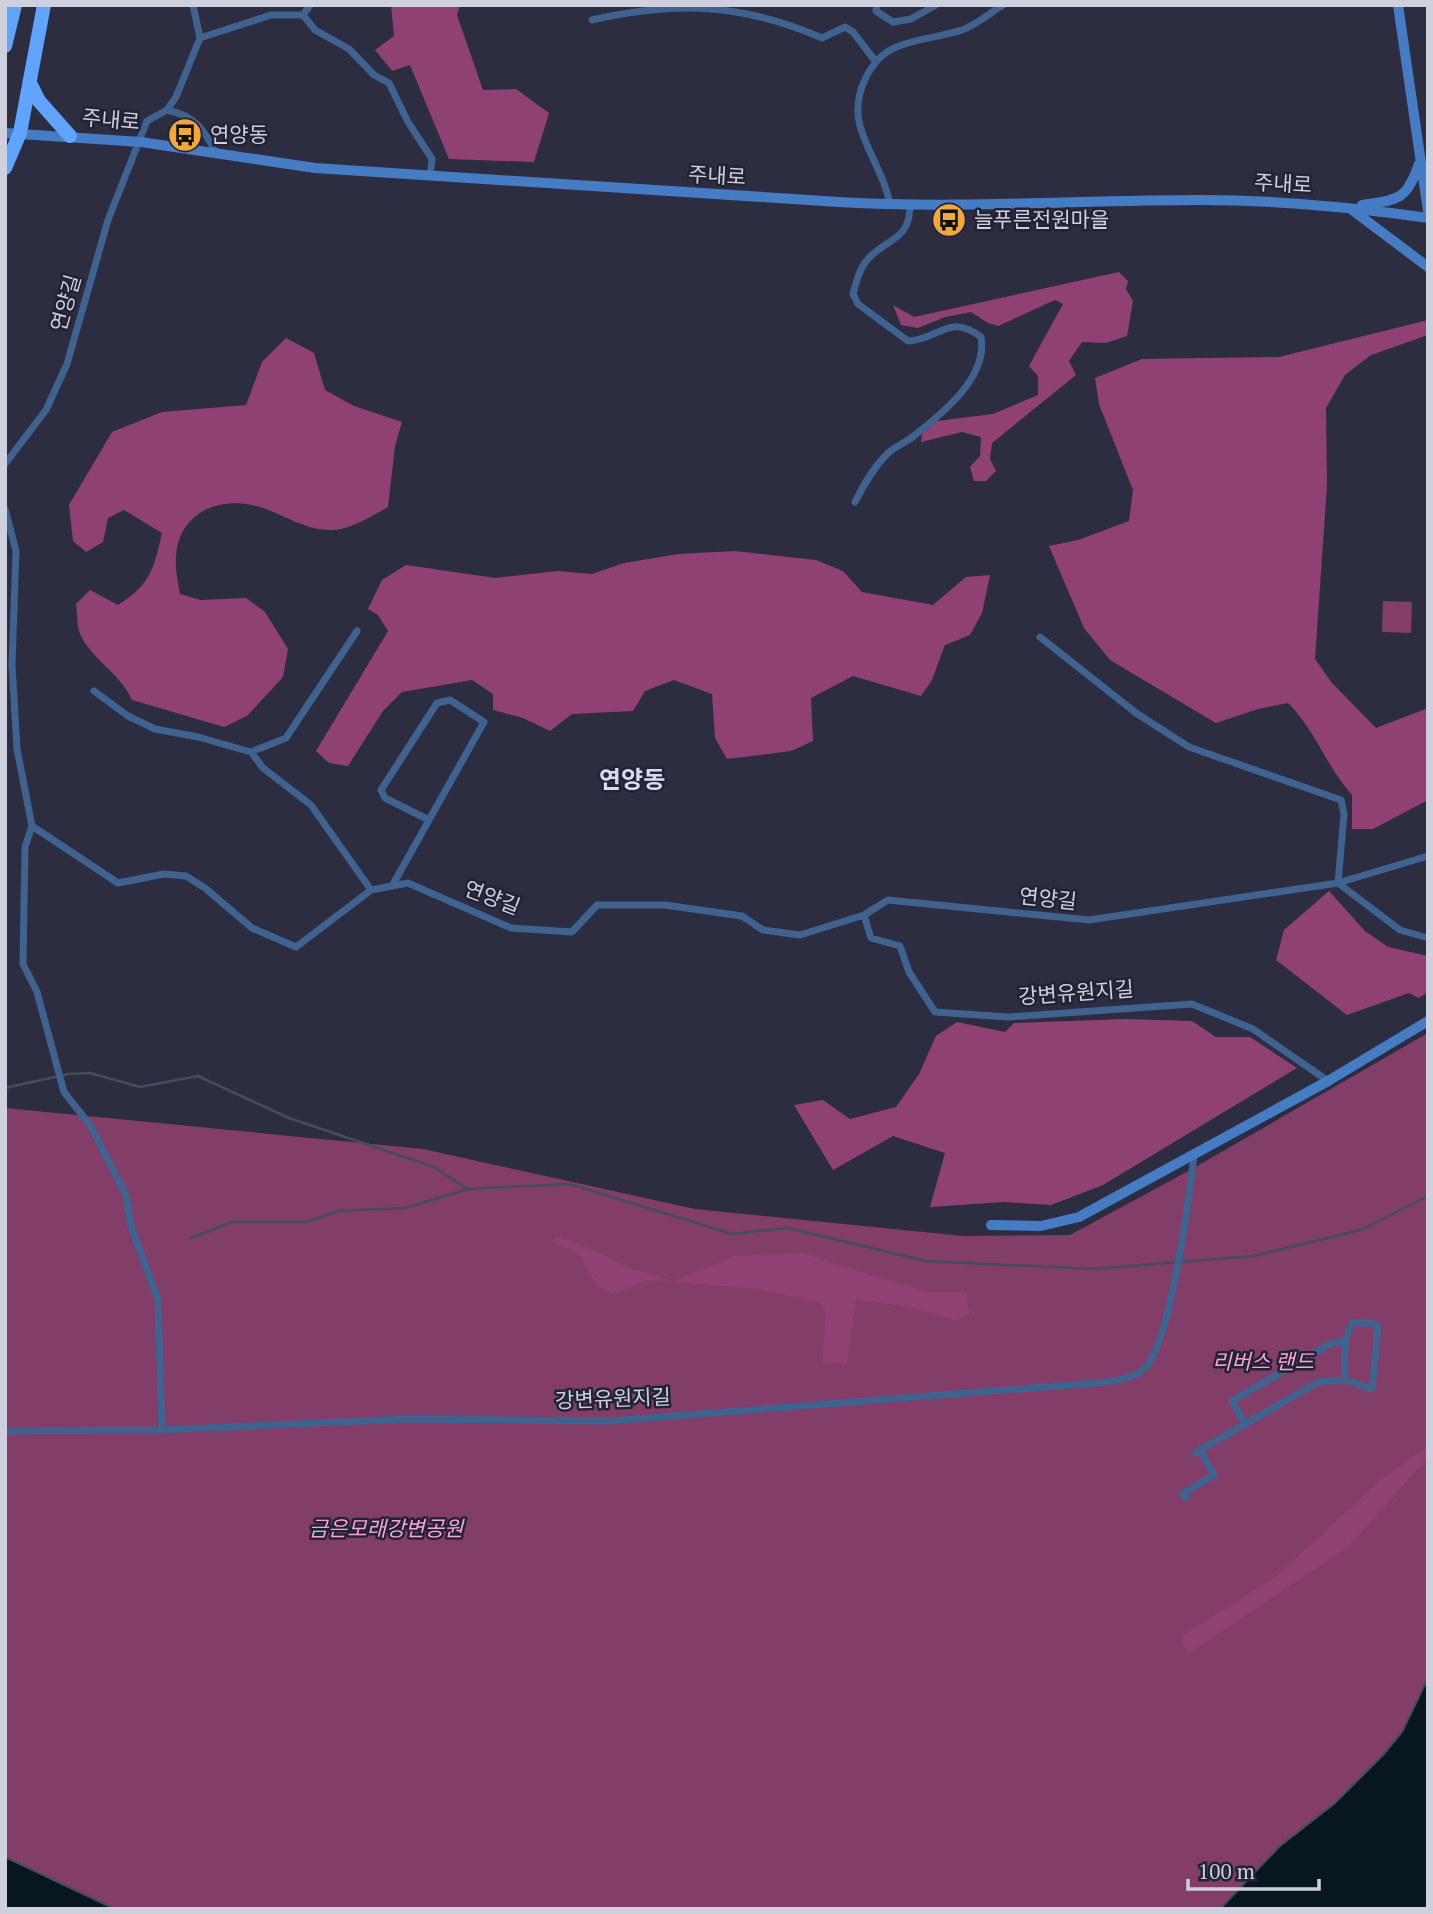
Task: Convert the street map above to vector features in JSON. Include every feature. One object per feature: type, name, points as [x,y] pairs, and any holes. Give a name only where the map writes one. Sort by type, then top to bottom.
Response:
[{"type":"highway","points":[[5,46],[15,5]]},
{"type":"highway","points":[[5,168],[12,133],[31,85],[44,5]]},
{"type":"highway","points":[[31,85],[39,101],[71,136]]},
{"type":"main road","points":[[1398,5],[1424,165],[1428,211]]},
{"type":"main road","name":"주내로","points":[[12,133],[141,142],[315,169],[890,205],[1203,200],[1349,207],[1428,218]]},
{"type":"main road","points":[[1349,207],[1397,200],[1409,191],[1424,165]]},
{"type":"main road","points":[[1349,207],[1428,267]]},
{"type":"main road","points":[[991,1225],[1041,1226],[1079,1217],[1328,1081],[1428,1021]]},
{"type":"street","points":[[193,5],[200,38],[271,15],[303,15]]},
{"type":"street","points":[[303,15],[310,5]]},
{"type":"street","points":[[877,5],[876,12],[893,22],[911,19],[936,5]]},
{"type":"street","points":[[890,205],[886,183],[859,123],[858,94],[876,62],[897,46],[964,29],[1003,5]]},
{"type":"street","points":[[592,20],[638,10],[732,7],[779,19],[822,38],[845,27],[853,32],[876,62]]},
{"type":"street","points":[[303,15],[315,30],[349,49],[374,75],[388,83],[408,122],[432,159],[430,176]]},
{"type":"street","name":"연양길","points":[[5,464],[46,410],[66,364],[108,220],[141,142],[147,121],[167,110],[176,97],[200,38]]},
{"type":"street","points":[[167,110],[187,114],[205,130],[216,153]]},
{"type":"street","points":[[855,502],[875,467],[891,450],[938,416],[974,376],[984,351],[981,337],[963,326],[950,327],[908,341],[858,304],[853,294],[865,263],[904,231],[909,223],[910,206]]},
{"type":"street","points":[[5,509],[16,551],[12,665],[17,749],[32,827],[25,848],[23,964],[37,992],[65,1092],[90,1125],[126,1195],[131,1226],[158,1300],[162,1430]]},
{"type":"street","points":[[251,752],[286,738],[357,631]]},
{"type":"street","points":[[1040,637],[1136,713],[1189,747],[1341,800],[1344,814],[1338,883],[1400,930],[1428,938]]},
{"type":"street","points":[[94,691],[128,716],[155,729],[198,737],[251,752],[263,768],[311,805],[371,890]]},
{"type":"street","points":[[392,886],[484,722],[450,700],[437,703],[381,790],[385,798],[429,820]]},
{"type":"street","name":"연양길","points":[[32,827],[118,883],[164,874],[186,876],[205,888],[252,928],[296,947],[371,890],[408,883],[511,928],[572,932],[597,905],[665,905],[742,916],[763,930],[800,935],[864,915],[888,900],[1089,920],[1338,883],[1428,856]]},
{"type":"street","name":"강변유원지길","points":[[864,915],[871,938],[900,946],[909,972],[935,1012],[1007,1017],[1192,1004],[1253,1029],[1328,1081]]},
{"type":"street","name":"강변유원지길","points":[[5,1431],[162,1430],[406,1419],[609,1421],[1108,1382],[1127,1378],[1147,1366],[1170,1300],[1194,1156]]},
{"type":"street","points":[[1186,1498],[1182,1494],[1214,1475],[1198,1452],[1245,1424],[1318,1382],[1345,1380],[1372,1389],[1378,1327],[1353,1322],[1345,1340],[1345,1380]]},
{"type":"street","points":[[1245,1424],[1232,1401],[1330,1343],[1345,1340]]},
{"type":"green space","points":[[1383,601],[1412,602],[1411,633],[1382,632]]},
{"type":"green space","name":"금은모래강변공원","points":[[1428,1033],[1428,1678],[1402,1732],[1383,1755],[1335,1803],[1280,1846],[1220,1909],[115,1909],[5,1857],[5,1108],[423,1149],[695,1209],[963,1236],[1070,1235],[1192,1169]]},
{"type":"shaded area","points":[[391,5],[460,5],[457,15],[483,90],[516,89],[549,113],[534,162],[449,159],[410,65],[392,71],[375,50],[394,36]]},
{"type":"shaded area","points":[[1119,272],[1128,281],[1126,289],[1133,301],[1127,336],[1106,343],[1082,342],[1069,361],[1076,375],[992,443],[990,459],[996,471],[986,481],[974,481],[970,467],[980,456],[981,437],[962,432],[921,442],[922,434],[937,421],[993,414],[1038,395],[1038,376],[1029,366],[1063,304],[1055,300],[998,326],[971,312],[945,317],[918,328],[901,325],[893,305],[914,317]]},
{"type":"shaded area","points":[[1428,320],[1428,335],[1371,355],[1345,375],[1326,408],[1327,485],[1315,659],[1332,683],[1376,728],[1428,708],[1428,800],[1373,829],[1352,829],[1352,795],[1306,725],[1288,703],[1258,709],[1216,723],[1110,660],[1084,628],[1049,546],[1078,540],[1129,521],[1133,490],[1099,404],[1095,378],[1142,359],[1279,357]]},
{"type":"shaded area","points":[[286,338],[314,353],[325,390],[354,406],[402,422],[395,446],[388,507],[361,521],[340,529],[322,529],[301,524],[263,508],[238,503],[212,507],[191,520],[183,530],[176,557],[180,594],[201,600],[246,598],[265,612],[288,649],[283,677],[247,716],[224,727],[132,700],[120,681],[83,640],[78,628],[76,604],[90,590],[118,605],[129,598],[149,575],[162,533],[124,510],[108,518],[103,542],[86,552],[73,541],[69,505],[112,432],[162,412],[246,405],[262,362]]},
{"type":"shaded area","points":[[735,551],[816,560],[843,571],[862,592],[933,605],[966,577],[990,575],[982,613],[970,635],[945,645],[932,680],[921,696],[853,676],[811,698],[813,741],[791,751],[727,759],[715,738],[712,694],[674,680],[645,691],[633,711],[572,714],[550,731],[523,718],[493,710],[493,694],[472,680],[402,692],[383,711],[348,766],[329,763],[316,751],[388,631],[378,615],[368,609],[382,580],[406,565],[495,578],[558,571],[592,574],[624,563],[678,554]]},
{"type":"shaded area","points":[[1329,891],[1365,931],[1388,947],[1428,956],[1428,992],[1419,998],[1409,993],[1347,1015],[1276,960],[1284,930]]},
{"type":"shaded area","points":[[1125,1019],[1192,1021],[1216,1037],[1250,1037],[1297,1068],[1103,1185],[1051,1205],[1004,1202],[930,1207],[945,1153],[893,1136],[833,1170],[794,1105],[823,1100],[850,1119],[896,1107],[919,1074],[936,1036],[957,1022],[1005,1032],[1014,1023]]},
{"type":"shaded area","points":[[557,1237],[597,1251],[629,1268],[673,1281],[735,1256],[802,1253],[926,1292],[967,1292],[969,1315],[955,1320],[910,1307],[856,1299],[847,1364],[823,1363],[825,1312],[819,1302],[752,1288],[648,1280],[613,1294],[597,1286],[578,1253],[552,1241]]},
{"type":"shaded area","points":[[1428,1446],[1428,1458],[1348,1547],[1187,1655],[1181,1637],[1278,1575],[1379,1481]]},
{"type":"shaded area","points":[[1428,1678],[1428,1909],[1220,1909],[1280,1846],[1335,1803],[1383,1755],[1402,1732]]},
{"type":"shaded area","points":[[5,1857],[115,1909],[5,1909]]},
{"type":"waterway","points":[[5,1088],[68,1074],[90,1073],[140,1087],[198,1076],[289,1118],[434,1167],[467,1189]]},
{"type":"waterway","points":[[191,1238],[232,1222],[307,1222],[338,1211],[405,1208],[468,1189],[570,1184],[732,1234],[788,1228],[926,1261],[1092,1269],[1253,1256],[1361,1230],[1428,1196]]},
{"type":"place","name":"연양동","points":[[185,135]]},
{"type":"place","name":"늘푸른전원마을","points":[[949,220]]},
{"type":"district","name":"연양동","points":[[632,780]]},
{"type":"park label","name":"리버스 랜드","points":[[1263,1362]]}]
